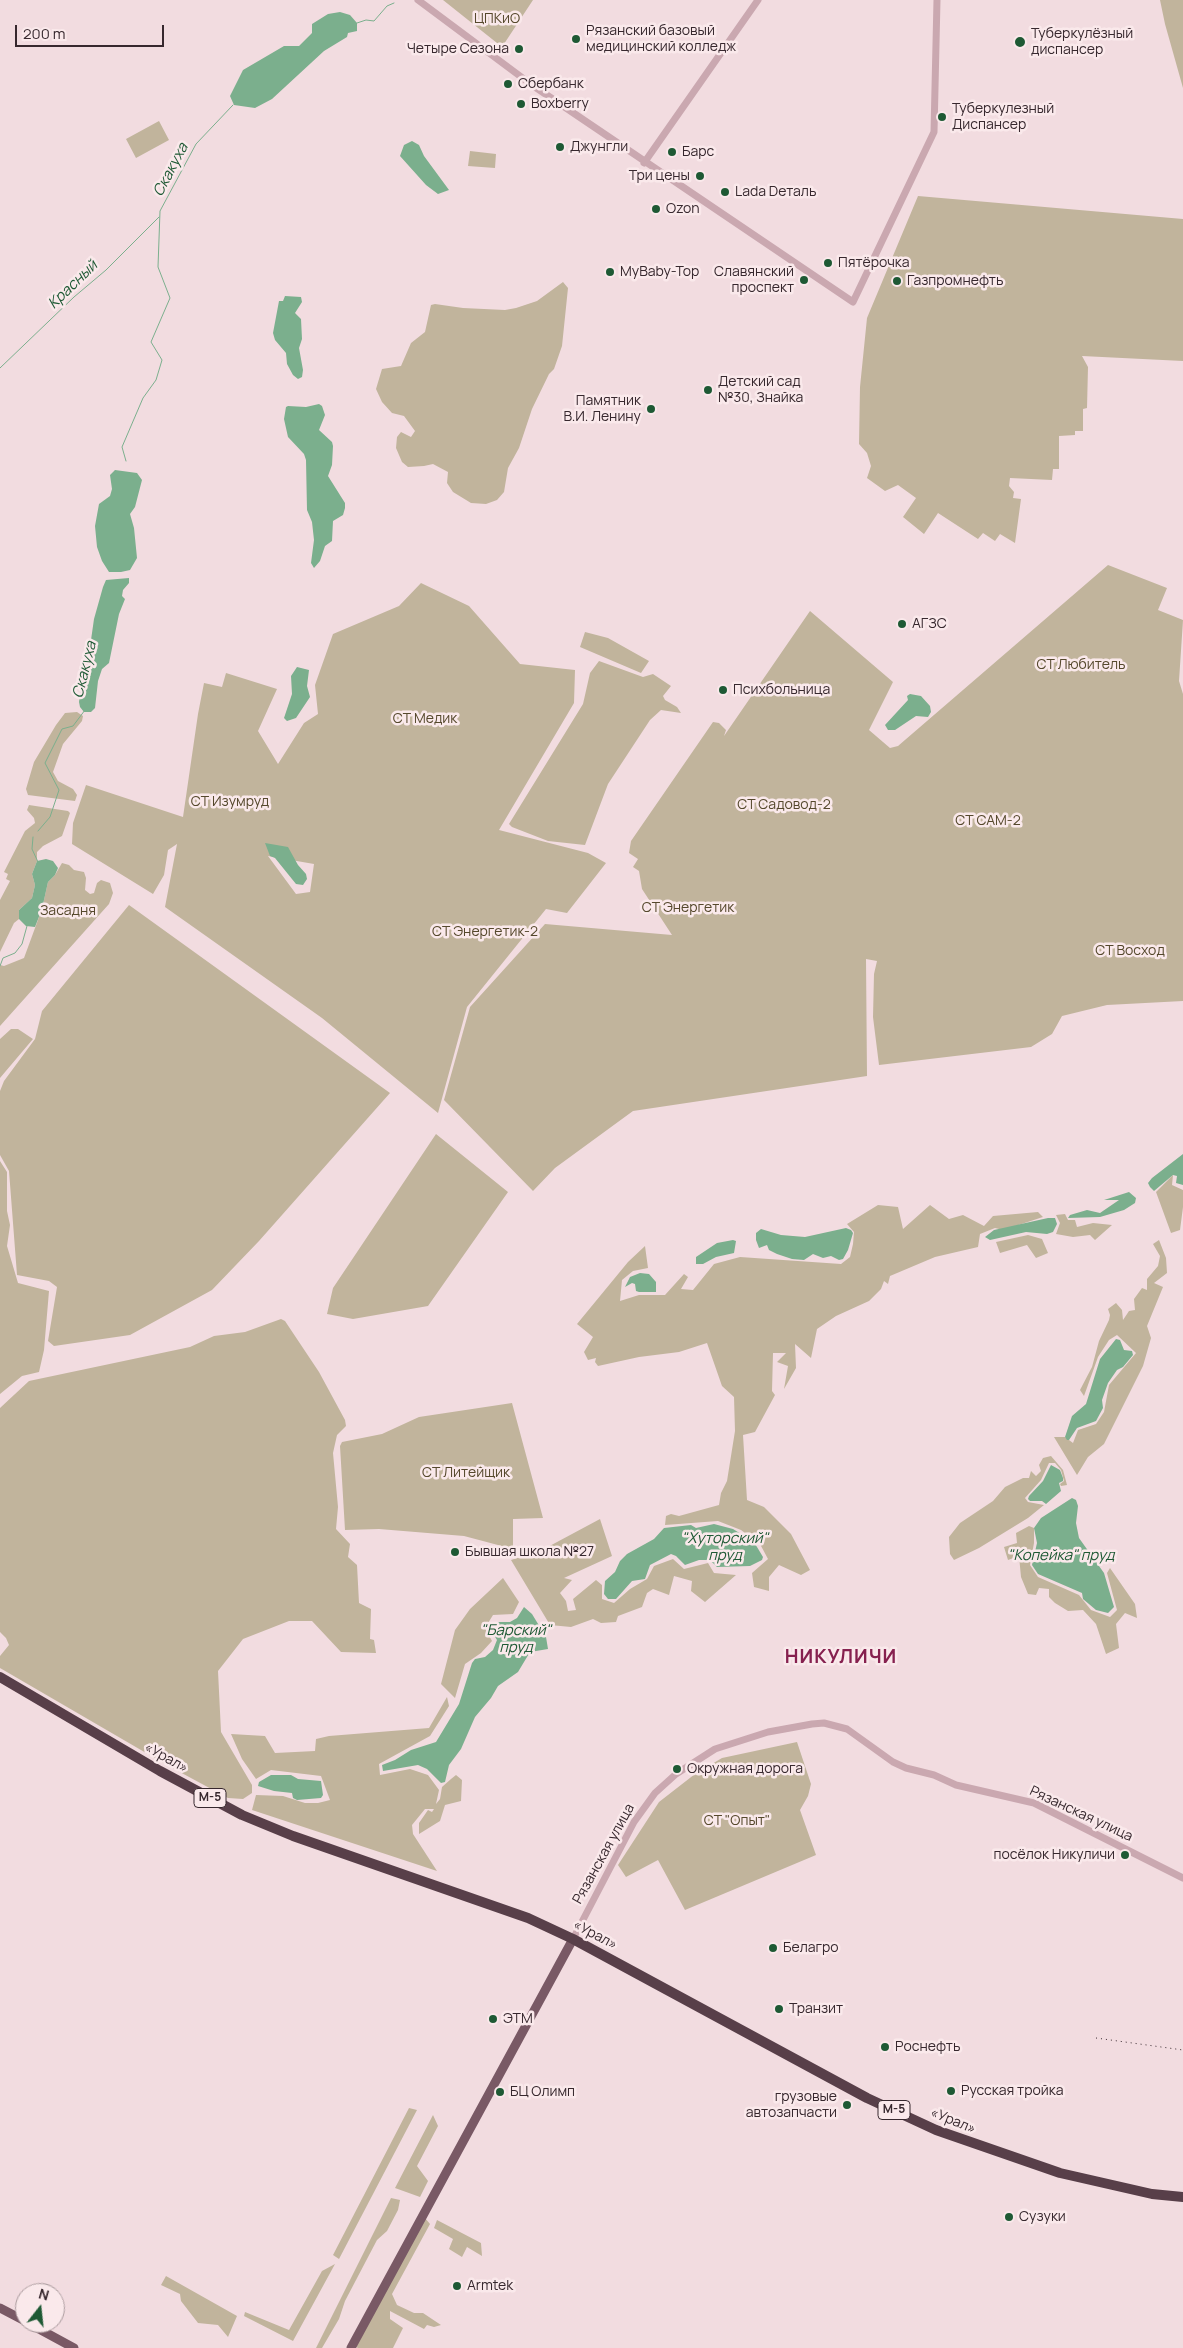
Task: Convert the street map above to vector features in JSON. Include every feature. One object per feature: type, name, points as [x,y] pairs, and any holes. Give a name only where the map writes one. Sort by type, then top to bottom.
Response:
[{"type":"highway","name":"«Урал»","points":[[0,1677],[160,1771],[242,1815],[293,1836],[528,1918],[573,1939],[866,2098],[936,2130],[1060,2173],[1152,2194],[1183,2198]]},
{"type":"main road","points":[[351,2348],[573,1939]]},
{"type":"main road","points":[[0,2308],[15,2316]]},
{"type":"main road","points":[[47,2333],[74,2348]]},
{"type":"street","points":[[418,0],[532,85],[644,163],[853,302],[934,132],[937,0]]},
{"type":"street","points":[[644,163],[758,0]]},
{"type":"street","name":"Рязанская улица","points":[[573,1939],[634,1822],[651,1798],[676,1774],[715,1749],[768,1732],[818,1723],[836,1725],[847,1729],[893,1762],[906,1768],[934,1775],[956,1785],[1034,1803],[1183,1878]]},
{"type":"green space","name":"ЦПКиО","points":[[443,0],[533,0],[502,47]]},
{"type":"green space","points":[[1160,0],[1183,0],[1183,88],[1165,24]]},
{"type":"green space","points":[[159,121],[169,140],[136,158],[126,139]]},
{"type":"green space","points":[[470,151],[496,154],[495,168],[468,166]]},
{"type":"green space","points":[[918,196],[1183,219],[1183,361],[1082,356],[1088,367],[1087,408],[1083,409],[1083,431],[1075,431],[1075,435],[1059,436],[1059,469],[1053,469],[1052,480],[1010,478],[1009,486],[1014,492],[1013,498],[1021,499],[1015,543],[1000,534],[995,541],[983,533],[978,539],[938,513],[924,534],[903,517],[916,498],[898,485],[885,491],[867,478],[871,466],[867,453],[859,444],[860,387],[867,318]]},
{"type":"green space","points":[[563,282],[568,288],[562,346],[554,369],[549,374],[532,409],[519,448],[508,468],[504,492],[497,500],[486,504],[471,503],[453,492],[447,483],[448,472],[433,464],[408,467],[402,462],[396,448],[397,437],[401,432],[411,437],[415,431],[404,416],[392,413],[382,402],[376,389],[382,369],[401,366],[411,343],[425,332],[431,305],[505,310],[537,301]]},
{"type":"green space","points":[[1108,565],[1167,588],[1158,610],[1183,620],[1179,681],[1183,694],[1183,1001],[1107,1005],[1062,1016],[1052,1034],[1031,1047],[879,1065],[873,1017],[874,974],[877,961],[866,959],[867,1076],[633,1111],[555,1168],[533,1191],[444,1100],[470,1007],[545,924],[672,935],[642,889],[639,871],[633,867],[638,859],[629,853],[631,841],[713,722],[719,723],[726,730],[724,736],[810,611],[893,682],[869,730],[890,748],[898,746]]},
{"type":"green space","points":[[421,583],[469,606],[520,664],[575,670],[574,703],[499,830],[588,853],[606,863],[567,913],[546,909],[467,1007],[438,1113],[322,1018],[165,907],[177,844],[168,850],[164,875],[153,894],[72,844],[73,823],[86,785],[183,817],[204,683],[222,687],[226,673],[277,689],[258,731],[278,764],[304,723],[318,714],[315,685],[333,634],[399,606]],"holes":[[[268,856],[314,864],[310,892],[296,894]]]},
{"type":"green space","points":[[585,632],[608,638],[649,661],[641,673],[580,647]]},
{"type":"green space","points":[[599,661],[643,677],[653,674],[671,686],[663,696],[665,700],[677,707],[681,713],[661,710],[650,720],[608,784],[585,845],[548,841],[512,827],[509,824],[583,704],[590,673]]},
{"type":"green space","points":[[77,712],[83,716],[82,721],[63,744],[53,772],[58,781],[73,789],[77,795],[75,801],[28,795],[26,789],[34,762],[65,713]]},
{"type":"green space","name":"Засадня","points":[[29,805],[68,811],[70,813],[62,836],[43,846],[37,852],[37,861],[32,874],[35,885],[32,898],[19,910],[19,919],[14,923],[0,952],[0,900],[10,881],[6,879],[8,874],[4,872],[25,831],[35,823],[34,818],[27,810]]},
{"type":"green space","name":"Засадня","points":[[62,863],[69,865],[74,870],[84,872],[86,878],[85,890],[90,894],[94,893],[97,883],[101,880],[110,883],[113,893],[109,904],[0,1026],[0,965],[4,966],[24,958],[42,909],[48,882]]},
{"type":"green space","points":[[129,905],[390,1093],[259,1241],[212,1290],[130,1335],[54,1346],[48,1341],[57,1287],[49,1281],[17,1275],[9,1171],[0,1155],[0,1091],[4,1081],[35,1039],[42,1011]]},
{"type":"green space","points":[[11,1029],[18,1029],[33,1039],[0,1078],[0,1039]]},
{"type":"green space","points":[[436,1134],[508,1192],[428,1306],[353,1319],[327,1314],[333,1288]]},
{"type":"green space","points":[[0,1161],[7,1172],[7,1211],[10,1225],[7,1246],[18,1283],[49,1291],[44,1350],[39,1372],[22,1376],[0,1394]]},
{"type":"green space","points":[[1173,1175],[1172,1185],[1183,1190],[1183,1207],[1180,1230],[1171,1233],[1156,1192]]},
{"type":"green space","points":[[878,1205],[898,1207],[903,1229],[930,1205],[949,1219],[963,1215],[984,1226],[993,1216],[1038,1212],[1043,1217],[1003,1230],[995,1228],[980,1234],[978,1247],[935,1257],[890,1276],[888,1284],[884,1281],[881,1289],[869,1301],[836,1316],[817,1329],[811,1358],[795,1344],[796,1368],[784,1389],[788,1366],[777,1362],[786,1353],[773,1353],[772,1391],[775,1395],[755,1432],[743,1435],[747,1500],[764,1507],[791,1534],[810,1570],[801,1575],[779,1565],[769,1577],[769,1591],[754,1587],[752,1573],[768,1559],[760,1544],[741,1530],[718,1521],[665,1525],[666,1516],[671,1514],[679,1516],[719,1505],[721,1493],[727,1481],[735,1431],[734,1397],[722,1386],[707,1343],[679,1352],[639,1357],[598,1366],[595,1362],[596,1358],[588,1360],[584,1352],[593,1337],[577,1324],[628,1262],[645,1246],[648,1268],[633,1271],[622,1280],[620,1301],[639,1295],[665,1295],[684,1274],[688,1277],[681,1289],[693,1290],[714,1264],[740,1257],[841,1264],[850,1257],[853,1244],[854,1232],[847,1224]]},
{"type":"green space","points":[[1065,1214],[1068,1220],[1075,1220],[1077,1227],[1093,1223],[1112,1225],[1095,1240],[1090,1235],[1073,1237],[1056,1234],[1060,1223],[1056,1215]]},
{"type":"green space","points":[[1028,1235],[1042,1239],[1048,1253],[1036,1258],[1027,1245],[1000,1253],[996,1242]]},
{"type":"green space","points":[[1159,1240],[1166,1258],[1167,1273],[1154,1283],[1163,1287],[1147,1326],[1151,1338],[1143,1366],[1104,1444],[1088,1457],[1077,1475],[1054,1437],[1065,1437],[1073,1443],[1078,1430],[1096,1424],[1104,1412],[1109,1385],[1136,1353],[1117,1335],[1109,1340],[1098,1357],[1084,1396],[1080,1390],[1092,1367],[1099,1341],[1109,1320],[1108,1309],[1116,1303],[1122,1310],[1123,1320],[1129,1311],[1135,1310],[1134,1299],[1142,1288],[1147,1290],[1147,1279],[1158,1266],[1160,1256],[1153,1244]]},
{"type":"green space","points":[[281,1319],[285,1321],[319,1372],[345,1420],[346,1426],[337,1435],[333,1453],[338,1507],[336,1529],[350,1544],[348,1557],[357,1565],[359,1603],[371,1609],[370,1639],[374,1640],[376,1653],[341,1652],[312,1621],[289,1621],[243,1639],[218,1671],[221,1732],[252,1785],[252,1793],[243,1799],[228,1798],[165,1764],[0,1668],[0,1656],[9,1645],[6,1638],[0,1632],[0,1408],[29,1381],[190,1347],[214,1336],[245,1332]]},
{"type":"green space","name":"СТ Литейщик","points":[[512,1403],[543,1518],[513,1519],[513,1549],[464,1536],[379,1529],[345,1530],[340,1446],[342,1442],[382,1434],[419,1417]]},
{"type":"green space","points":[[1051,1456],[1063,1470],[1067,1485],[1061,1486],[1060,1484],[1064,1481],[1061,1470],[1055,1463],[1049,1463],[1041,1480],[1025,1498],[1028,1502],[1044,1505],[1028,1518],[979,1548],[954,1560],[950,1554],[949,1537],[960,1523],[993,1501],[1005,1487],[1023,1478],[1029,1478],[1031,1471],[1036,1476],[1041,1471],[1039,1465],[1043,1458]]},
{"type":"green space","points":[[600,1519],[612,1556],[564,1578],[572,1580],[560,1593],[566,1601],[568,1611],[576,1610],[573,1599],[596,1580],[602,1585],[602,1599],[614,1603],[630,1589],[647,1579],[654,1566],[673,1559],[684,1569],[708,1563],[714,1573],[736,1575],[705,1602],[691,1591],[692,1581],[674,1576],[669,1595],[653,1589],[647,1593],[642,1607],[618,1616],[616,1622],[601,1623],[593,1619],[571,1627],[550,1625],[511,1560],[544,1549]]},
{"type":"green space","points":[[1029,1526],[1034,1528],[1034,1543],[1030,1565],[1038,1577],[1079,1595],[1091,1610],[1110,1617],[1117,1610],[1107,1573],[1110,1568],[1135,1604],[1137,1618],[1125,1613],[1116,1624],[1119,1648],[1106,1654],[1096,1624],[1083,1610],[1068,1611],[1055,1603],[1049,1597],[1049,1589],[1039,1588],[1036,1595],[1028,1594],[1021,1577],[1019,1556],[1008,1560],[1004,1547],[1017,1543],[1016,1533]]},
{"type":"green space","points":[[503,1578],[519,1602],[513,1614],[493,1615],[485,1628],[492,1641],[481,1653],[465,1664],[455,1698],[441,1684],[455,1630],[470,1609]]},
{"type":"green space","points":[[447,1697],[449,1706],[430,1736],[379,1764],[380,1775],[410,1769],[428,1775],[439,1790],[436,1804],[440,1799],[442,1787],[456,1775],[462,1780],[461,1801],[445,1805],[440,1821],[419,1834],[419,1823],[428,1810],[432,1812],[434,1809],[425,1809],[412,1825],[413,1834],[437,1871],[252,1810],[256,1795],[283,1796],[305,1803],[318,1803],[330,1800],[321,1776],[271,1770],[256,1779],[242,1759],[231,1734],[265,1736],[275,1753],[315,1751],[316,1739],[329,1736],[429,1728]]},
{"type":"green space","name":"СТ \"Опыт\"","points":[[797,1742],[811,1784],[808,1796],[800,1810],[816,1855],[685,1910],[658,1860],[626,1877],[618,1865],[659,1802],[695,1774],[722,1758]]},
{"type":"green space","points":[[409,2108],[417,2110],[339,2259],[333,2255]]},
{"type":"green space","points":[[433,2115],[438,2126],[417,2166],[428,2181],[420,2197],[395,2188]]},
{"type":"green space","points":[[391,2198],[400,2200],[398,2210],[387,2231],[377,2240],[345,2301],[339,2319],[322,2348],[316,2348]]},
{"type":"green space","points":[[425,2218],[430,2224],[392,2294],[397,2305],[414,2313],[423,2313],[441,2325],[434,2327],[427,2325],[424,2329],[390,2311],[390,2319],[403,2328],[393,2348],[356,2347]]},
{"type":"green space","points":[[437,2220],[481,2243],[482,2256],[467,2247],[462,2257],[449,2249],[453,2239],[434,2228]]},
{"type":"green space","points":[[335,2264],[293,2341],[244,2316],[245,2312],[289,2330],[322,2271]]},
{"type":"green space","points":[[166,2276],[237,2316],[228,2337],[218,2325],[198,2323],[181,2301],[180,2294],[161,2285]]},
{"type":"water","points":[[340,12],[350,15],[357,23],[357,31],[348,33],[347,37],[324,51],[272,99],[255,108],[234,105],[230,96],[243,70],[284,46],[299,46],[312,33],[312,24],[328,14]]},
{"type":"water","points":[[412,141],[419,145],[424,156],[449,190],[438,194],[426,185],[400,156],[404,145]]},
{"type":"water","points":[[285,296],[301,297],[302,302],[295,313],[301,319],[302,339],[299,348],[303,370],[302,377],[298,379],[293,375],[287,364],[286,353],[275,340],[273,333],[279,301],[283,301]]},
{"type":"water","points":[[319,404],[322,406],[325,415],[319,430],[332,442],[333,446],[332,465],[328,476],[345,503],[345,508],[343,515],[333,521],[332,541],[325,546],[320,561],[314,568],[311,563],[314,540],[312,522],[307,510],[306,460],[304,454],[288,437],[284,419],[286,407],[288,406],[306,407]]},
{"type":"water","points":[[115,470],[137,473],[142,480],[135,507],[130,514],[134,528],[137,558],[130,570],[109,572],[102,561],[97,547],[95,526],[99,504],[110,496],[112,489],[110,475]]},
{"type":"water","points":[[129,578],[129,583],[123,590],[122,596],[125,599],[119,614],[109,663],[102,669],[98,681],[95,708],[91,712],[84,712],[79,702],[81,687],[79,669],[89,654],[94,619],[103,587],[106,580]]},
{"type":"water","points":[[297,667],[309,670],[307,686],[310,697],[296,718],[287,721],[284,718],[292,694],[291,676]]},
{"type":"water","points":[[910,694],[921,696],[930,706],[931,712],[928,717],[916,716],[895,730],[888,730],[885,725],[908,700],[907,696]]},
{"type":"water","points":[[265,843],[288,847],[298,865],[306,874],[307,879],[303,885],[296,884],[275,858],[270,856]]},
{"type":"water","points":[[46,859],[53,861],[58,868],[55,875],[48,882],[42,909],[35,927],[26,926],[19,919],[19,910],[32,898],[35,885],[32,874],[37,861]]},
{"type":"water","points":[[1183,1154],[1183,1185],[1176,1183],[1177,1176],[1173,1175],[1154,1191],[1148,1183]]},
{"type":"water","points":[[1129,1192],[1136,1198],[1135,1203],[1124,1210],[1100,1217],[1068,1218],[1070,1215],[1087,1210],[1100,1213],[1119,1200],[1104,1200]]},
{"type":"water","points":[[1055,1218],[1057,1224],[1053,1232],[1047,1234],[1026,1232],[990,1240],[985,1237],[994,1230]]},
{"type":"water","points":[[846,1228],[853,1233],[848,1250],[843,1259],[839,1260],[831,1256],[823,1258],[813,1254],[804,1260],[792,1259],[769,1250],[767,1245],[759,1248],[756,1240],[756,1233],[761,1229],[781,1235],[805,1237]]},
{"type":"water","points":[[736,1241],[734,1253],[716,1257],[703,1264],[696,1264],[696,1257],[717,1243]]},
{"type":"water","points":[[640,1273],[649,1274],[656,1282],[656,1292],[636,1291],[635,1284],[632,1283],[625,1287],[630,1277]]},
{"type":"water","points":[[1116,1339],[1120,1340],[1124,1350],[1132,1351],[1133,1355],[1123,1367],[1117,1370],[1108,1383],[1102,1400],[1103,1408],[1096,1421],[1077,1428],[1069,1440],[1067,1440],[1065,1437],[1072,1416],[1086,1404],[1100,1359]]},
{"type":"water","points":[[1051,1465],[1060,1470],[1063,1478],[1063,1481],[1059,1483],[1061,1491],[1046,1504],[1042,1501],[1030,1501],[1028,1499],[1029,1496],[1043,1481]]},
{"type":"water","name":"\"Копейка\" пруд","points":[[1072,1498],[1076,1500],[1078,1506],[1076,1523],[1079,1538],[1104,1573],[1114,1607],[1108,1613],[1096,1610],[1083,1599],[1082,1593],[1038,1574],[1032,1565],[1037,1543],[1034,1528],[1041,1518]]},
{"type":"water","name":"\"Хуторский\" пруд","points":[[714,1524],[733,1529],[754,1542],[763,1557],[762,1560],[750,1566],[717,1567],[710,1560],[699,1560],[685,1565],[676,1556],[671,1554],[650,1565],[645,1579],[632,1581],[616,1599],[608,1599],[604,1594],[605,1581],[615,1572],[620,1561],[627,1554],[654,1539],[664,1528],[691,1525],[696,1528]]},
{"type":"water","name":"\"Барский\" пруд","points":[[524,1607],[532,1614],[546,1637],[548,1649],[530,1652],[518,1672],[498,1686],[491,1698],[475,1717],[461,1749],[449,1765],[445,1782],[441,1783],[427,1769],[418,1765],[383,1771],[382,1765],[395,1760],[411,1750],[436,1742],[459,1704],[472,1663],[475,1659],[485,1657],[493,1650],[497,1640],[491,1630],[492,1624],[496,1622],[510,1622],[517,1618]]},
{"type":"water","points":[[271,1775],[291,1775],[298,1779],[321,1781],[323,1795],[321,1798],[297,1800],[293,1798],[292,1793],[274,1791],[258,1786],[259,1782]]},
{"type":"waterway","name":"Скакуха","points":[[357,23],[366,20],[374,21],[387,6],[394,3]]},
{"type":"waterway","name":"Скакуха","points":[[126,461],[122,447],[143,398],[156,380],[162,360],[151,342],[170,298],[158,267],[160,211],[196,144],[233,105]]},
{"type":"waterway","name":"Красный","points":[[0,368],[74,297],[106,270],[159,217]]},
{"type":"waterway","name":"Скакуха","points":[[38,831],[50,817],[59,790],[45,763],[62,729],[73,726],[85,710]]},
{"type":"waterway","name":"Скакуха","points":[[33,837],[32,849],[38,862]]},
{"type":"waterway","name":"Скакуха","points":[[0,966],[3,958],[15,953],[22,944],[27,926]]},
{"type":"railway","points":[[1096,2038],[1183,2050]]},
{"type":"place","name":"Рязанский базовый медицинский колледж","points":[[576,39]]},
{"type":"place","name":"Туберкулёзный диспансер","points":[[1020,42]]},
{"type":"place","name":"Четыре Сезона","points":[[519,49]]},
{"type":"place","name":"Сбербанк","points":[[508,84]]},
{"type":"place","name":"Boxberry","points":[[521,104]]},
{"type":"place","name":"Туберкулезный Диспансер","points":[[942,117]]},
{"type":"place","name":"Джунгли","points":[[560,147]]},
{"type":"place","name":"Барс","points":[[672,152]]},
{"type":"place","name":"Три цены","points":[[700,176]]},
{"type":"place","name":"Lada Dеталь","points":[[725,192]]},
{"type":"place","name":"Ozon","points":[[656,209]]},
{"type":"place","name":"Пятёрочка","points":[[828,263]]},
{"type":"place","name":"MyBaby-Top","points":[[610,272]]},
{"type":"place","name":"Славянский проспект","points":[[804,280]]},
{"type":"place","name":"Газпромнефть","points":[[897,281]]},
{"type":"place","name":"Детский сад №30, Знайка","points":[[708,390]]},
{"type":"place","name":"Памятник В.И. Ленину","points":[[651,409]]},
{"type":"place","name":"АГЗС","points":[[902,624]]},
{"type":"place","name":"Психбольница","points":[[723,690]]},
{"type":"place","name":"Бывшая школа №27","points":[[455,1552]]},
{"type":"place","name":"Окружная дорога","points":[[677,1769]]},
{"type":"place","name":"посёлок Никуличи","points":[[1125,1855]]},
{"type":"place","name":"Белагро","points":[[773,1948]]},
{"type":"place","name":"Транзит","points":[[779,2009]]},
{"type":"place","name":"ЭТМ","points":[[493,2019]]},
{"type":"place","name":"Роснефть","points":[[885,2047]]},
{"type":"place","name":"Русская тройка","points":[[951,2091]]},
{"type":"place","name":"БЦ Олимп","points":[[500,2092]]},
{"type":"place","name":"грузовые автозапчасти","points":[[847,2105]]},
{"type":"place","name":"Сузуки","points":[[1009,2217]]},
{"type":"place","name":"Armtek","points":[[457,2286]]},
{"type":"district","name":"НИКУЛИЧИ","points":[[841,1658]]},
{"type":"park label","name":"СТ Любитель","points":[[1081,665]]},
{"type":"park label","name":"СТ Медик","points":[[425,719]]},
{"type":"park label","name":"СТ Изумруд","points":[[230,802]]},
{"type":"park label","name":"СТ Садовод-2","points":[[784,805]]},
{"type":"park label","name":"СТ САМ-2","points":[[988,821]]},
{"type":"park label","name":"СТ Энергетик","points":[[688,908]]},
{"type":"park label","name":"СТ Энергетик-2","points":[[485,932]]},
{"type":"park label","name":"СТ Восход","points":[[1130,951]]}]
